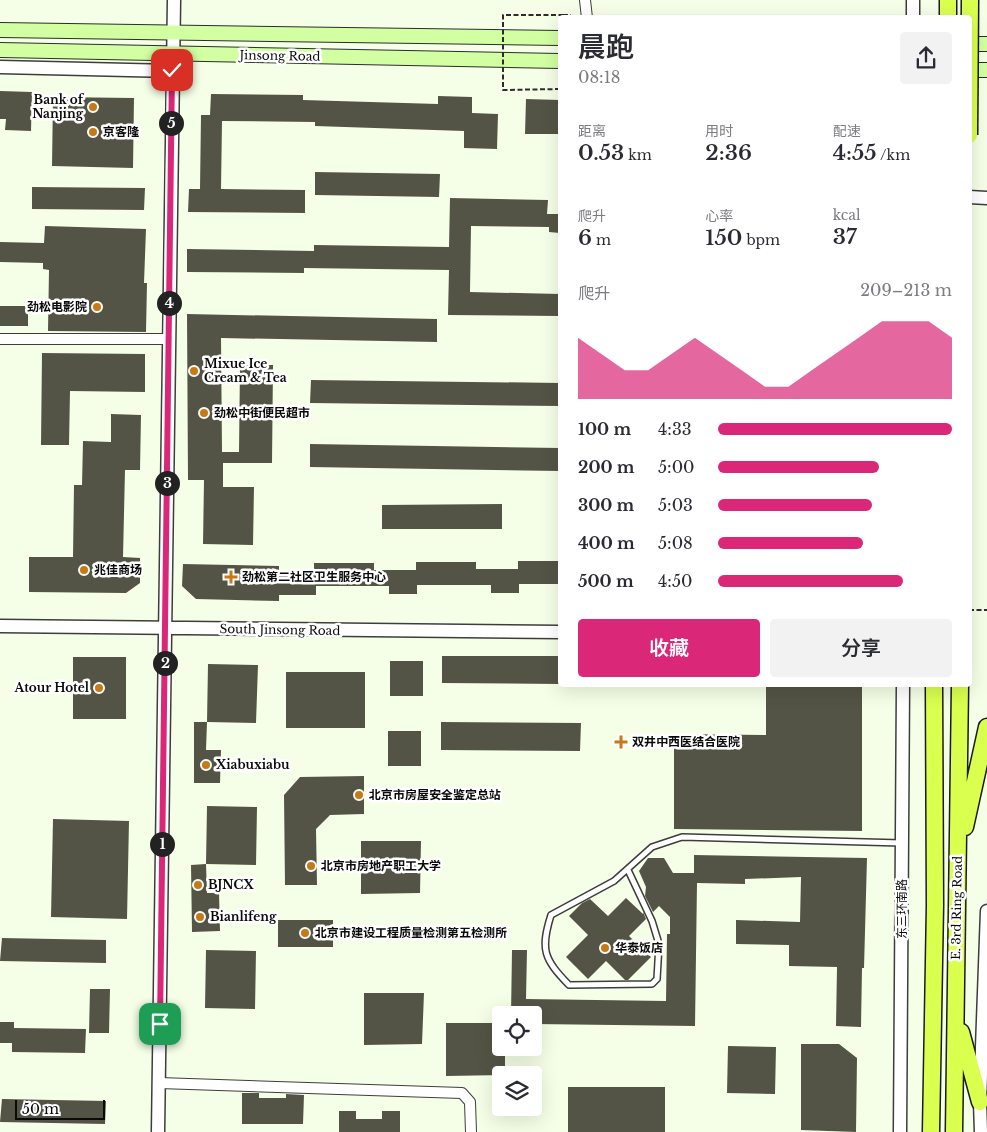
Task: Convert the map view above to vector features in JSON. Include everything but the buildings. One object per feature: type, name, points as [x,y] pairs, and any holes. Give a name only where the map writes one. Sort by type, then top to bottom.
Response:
[{"type":"highway","points":[[948,0],[948,15]]},
{"type":"highway","points":[[970,0],[970,15]]},
{"type":"highway","name":"E. 3rd Ring Road","points":[[931,1132],[935,905],[934,687]]},
{"type":"highway","name":"E. 3rd Ring Road","points":[[954,1132],[960,687]]},
{"type":"highway","points":[[958,861],[987,727]]},
{"type":"highway","points":[[956,1014],[980,1102]]},
{"type":"main road","name":"Jinsong Road","points":[[0,30],[558,38]]},
{"type":"main road","points":[[972,44],[987,44]]},
{"type":"main road","name":"Jinsong Road","points":[[0,50],[558,62]]},
{"type":"main road","points":[[972,70],[987,70]]},
{"type":"street","points":[[158,1132],[174,0]]},
{"type":"street","points":[[585,0],[588,15]]},
{"type":"street","points":[[913,0],[913,15]]},
{"type":"street","points":[[0,67],[172,70]]},
{"type":"street","points":[[972,197],[987,198]]},
{"type":"street","points":[[0,339],[169,339]]},
{"type":"street","name":"South Jinsong Road","points":[[0,626],[558,632]]},
{"type":"street","name":"东三环南路","points":[[900,1132],[903,687]]},
{"type":"street","points":[[982,1132],[980,1102],[985,1015],[987,911]]},
{"type":"street","points":[[159,1083],[462,1093],[470,1102],[471,1132]]},
{"type":"lane","points":[[628,870],[652,921],[659,944],[657,979],[652,984],[569,985],[552,967],[545,951],[546,932],[551,915],[568,904],[614,881],[652,847],[682,837],[902,843]]},
{"type":"path","points":[[558,15],[503,16],[503,90],[558,88]]},
{"type":"path","points":[[972,610],[987,610]]},
{"type":"place","name":"Bank of Nanjing","points":[[93,107]]},
{"type":"place","name":"京客隆","points":[[93,132]]},
{"type":"place","name":"劲松电影院","points":[[97,307]]},
{"type":"place","name":"Mixue Ice Cream & Tea","points":[[194,371]]},
{"type":"place","name":"劲松中街便民超市","points":[[204,413]]},
{"type":"place","name":"兆佳商场","points":[[84,570]]},
{"type":"place","name":"劲松第二社区卫生服务中心","points":[[231,577]]},
{"type":"place","name":"Atour Hotel","points":[[99,688]]},
{"type":"place","name":"双井中西医结合医院","points":[[621,742]]},
{"type":"place","name":"Xiabuxiabu","points":[[206,765]]},
{"type":"place","name":"北京市房屋安全鉴定总站","points":[[359,795]]},
{"type":"place","name":"北京市房地产职工大学","points":[[311,866]]},
{"type":"place","name":"BJNCX","points":[[198,885]]},
{"type":"place","name":"Bianlifeng","points":[[200,917]]},
{"type":"place","name":"北京市建设工程质量检测第五检测所","points":[[305,933]]},
{"type":"place","name":"华泰饭店","points":[[605,948]]},
{"type":"route","points":[[160,1024],[172,70]]}]
